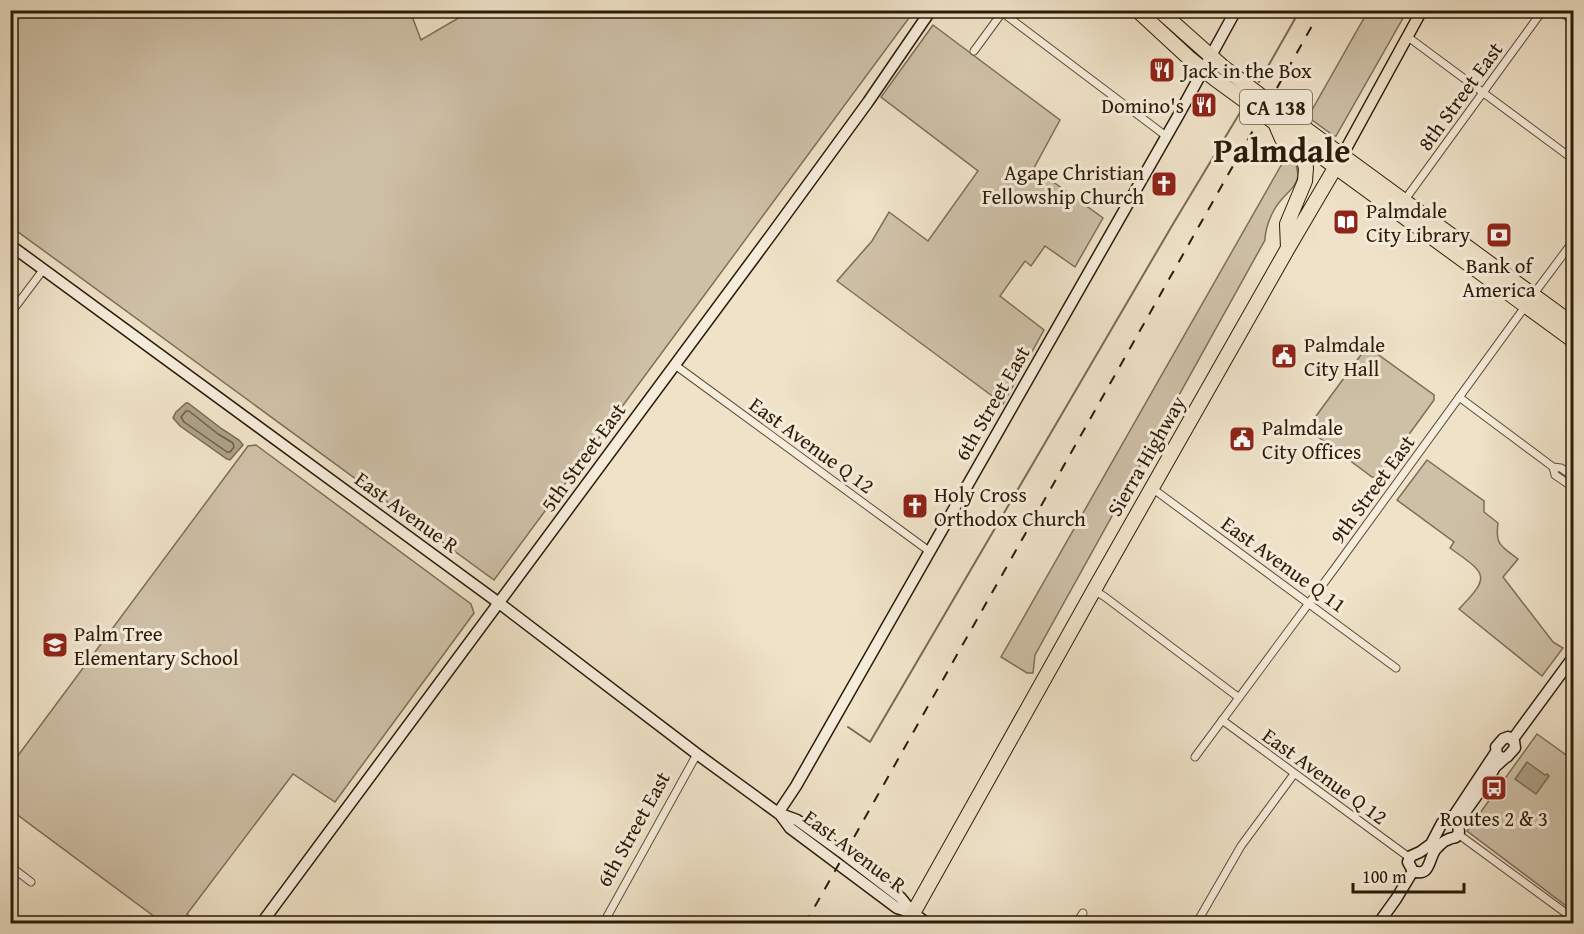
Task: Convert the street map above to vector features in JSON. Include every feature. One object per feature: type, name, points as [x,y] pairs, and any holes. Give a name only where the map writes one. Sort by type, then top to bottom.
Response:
[{"type":"highway","name":"CA 138","points":[[1137,10],[1203,70],[1275,123],[1404,201],[1529,300],[1574,341]]},
{"type":"highway","name":"CA 138","points":[[1159,10],[1211,57],[1275,106],[1339,161],[1529,300],[1574,326]]},
{"type":"highway","points":[[1275,123],[1282,139],[1304,161],[1306,168],[1305,181],[1287,224],[1288,248]]},
{"type":"highway","name":"Sierra Highway","points":[[910,918],[1339,161]]},
{"type":"main road","name":"Sierra Highway","points":[[1339,161],[1422,10]]},
{"type":"street","name":"5th Street East","points":[[261,924],[868,102],[931,10]]},
{"type":"street","name":"6th Street East","points":[[778,813],[796,786],[1236,10]]},
{"type":"street","name":"8th Street East","points":[[1404,201],[1543,10]]},
{"type":"street","points":[[1559,10],[1574,22]]},
{"type":"street","points":[[974,51],[1003,12],[1166,136]]},
{"type":"street","points":[[1408,37],[1574,160]]},
{"type":"street","name":"9th Street East","points":[[1195,757],[1574,240]]},
{"type":"street","name":"East Avenue R","points":[[10,245],[499,603],[778,813],[790,828],[861,882],[910,918],[928,924]]},
{"type":"street","points":[[10,314],[43,270]]},
{"type":"street","name":"East Avenue Q 12","points":[[675,364],[929,551]]},
{"type":"street","points":[[1459,397],[1553,467],[1561,468],[1574,477]]},
{"type":"street","points":[[1553,467],[1555,475],[1574,489]]},
{"type":"street","name":"East Avenue Q 11","points":[[1152,488],[1396,668]]},
{"type":"street","points":[[1094,590],[1238,697]]},
{"type":"street","points":[[1501,755],[1510,755],[1515,748],[1513,739],[1574,656]]},
{"type":"street","name":"East Avenue Q 12","points":[[1222,720],[1410,858]]},
{"type":"street","name":"6th Street East","points":[[603,924],[697,754]]},
{"type":"street","points":[[1447,839],[1436,849],[1425,870],[1419,873],[1413,871],[1409,865],[1413,854],[1431,844],[1442,823],[1455,814],[1501,755]]},
{"type":"street","points":[[1440,829],[1442,836],[1454,839],[1465,812],[1488,780],[1501,755]]},
{"type":"street","points":[[1196,924],[1241,846],[1294,774]]},
{"type":"street","points":[[1448,820],[1454,821],[1458,830],[1574,919]]},
{"type":"street","points":[[1420,852],[1426,855],[1429,861]]},
{"type":"street","points":[[10,866],[31,882]]},
{"type":"street","points":[[1378,924],[1413,871]]},
{"type":"street","points":[[1076,924],[1083,913]]},
{"type":"shaded area","points":[[472,10],[899,10],[909,18],[494,580],[10,226],[11,11],[410,11],[421,40]]},
{"type":"shaded area","points":[[1368,11],[1407,11],[1334,136],[1308,117]]},
{"type":"shaded area","points":[[933,25],[1060,120],[1034,168],[1103,218],[1075,267],[1045,246],[1031,266],[1025,261],[1000,296],[1044,330],[1003,404],[837,281],[872,241],[889,212],[928,241],[978,171],[881,97]]},
{"type":"shaded area","points":[[1287,155],[1296,162],[1298,176],[1295,184],[1273,212],[1267,226],[1265,240],[1035,655],[1033,673],[1027,673],[1001,657]]},
{"type":"shaded area","points":[[1366,348],[1434,395],[1434,400],[1378,477],[1372,477],[1308,427]]},
{"type":"shaded area","points":[[256,445],[471,604],[474,613],[335,802],[293,774],[187,914],[199,923],[163,923],[11,810],[11,765],[248,446]]},
{"type":"shaded area","points":[[1427,460],[1484,501],[1484,512],[1498,523],[1497,536],[1500,544],[1518,559],[1503,577],[1553,642],[1563,648],[1542,676],[1459,609],[1477,589],[1480,576],[1477,570],[1450,548],[1454,542],[1397,500]]},
{"type":"shaded area","points":[[1537,734],[1573,760],[1573,911],[1467,831]]},
{"type":"water","points":[[186,403],[243,445],[230,460],[180,426],[173,418]]},
{"type":"water","points":[[1527,762],[1549,776],[1536,794],[1515,779]]},
{"type":"waterway","points":[[1259,82],[1300,10]]},
{"type":"waterway","points":[[848,727],[870,742],[1241,111]]},
{"type":"railway","points":[[805,924],[1321,10]]},
{"type":"place","name":"Jack in the Box","points":[[1162,70]]},
{"type":"place","name":"Domino's","points":[[1204,105]]},
{"type":"place","name":"Agape Christian Fellowship Church","points":[[1164,184]]},
{"type":"place","name":"Palmdale City Library","points":[[1346,222]]},
{"type":"place","name":"Bank of America","points":[[1499,235]]},
{"type":"place","name":"Palmdale City Hall","points":[[1284,356]]},
{"type":"place","name":"Palmdale City Offices","points":[[1242,439]]},
{"type":"place","name":"Holy Cross Orthodox Church","points":[[915,506]]},
{"type":"place","name":"Palm Tree Elementary School","points":[[55,645]]},
{"type":"place","name":"Routes 2 & 3","points":[[1494,788]]},
{"type":"district","name":"Palmdale","points":[[1282,150]]}]
